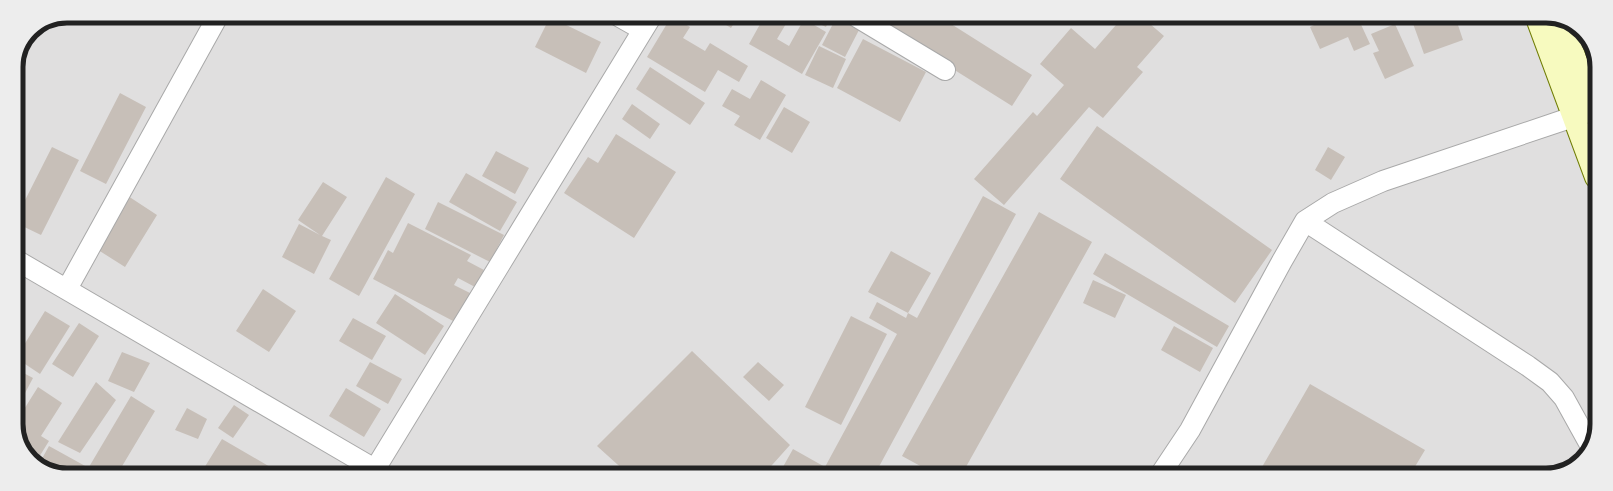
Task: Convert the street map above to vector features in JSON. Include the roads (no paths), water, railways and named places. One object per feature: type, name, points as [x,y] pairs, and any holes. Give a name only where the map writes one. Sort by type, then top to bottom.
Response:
[{"type":"main road","points":[[1539,23],[1590,161]]},
{"type":"main road","points":[[1563,26],[1590,98]]},
{"type":"street","points":[[67,289],[214,23]]},
{"type":"street","points":[[867,23],[945,70]]},
{"type":"street","points":[[379,468],[647,24]]},
{"type":"street","points":[[1164,468],[1190,430],[1282,260],[1305,221],[1333,203],[1377,184],[1573,116]]},
{"type":"street","points":[[1305,221],[1522,362],[1550,382],[1564,398],[1587,440]]},
{"type":"street","points":[[23,264],[370,468]]}]
